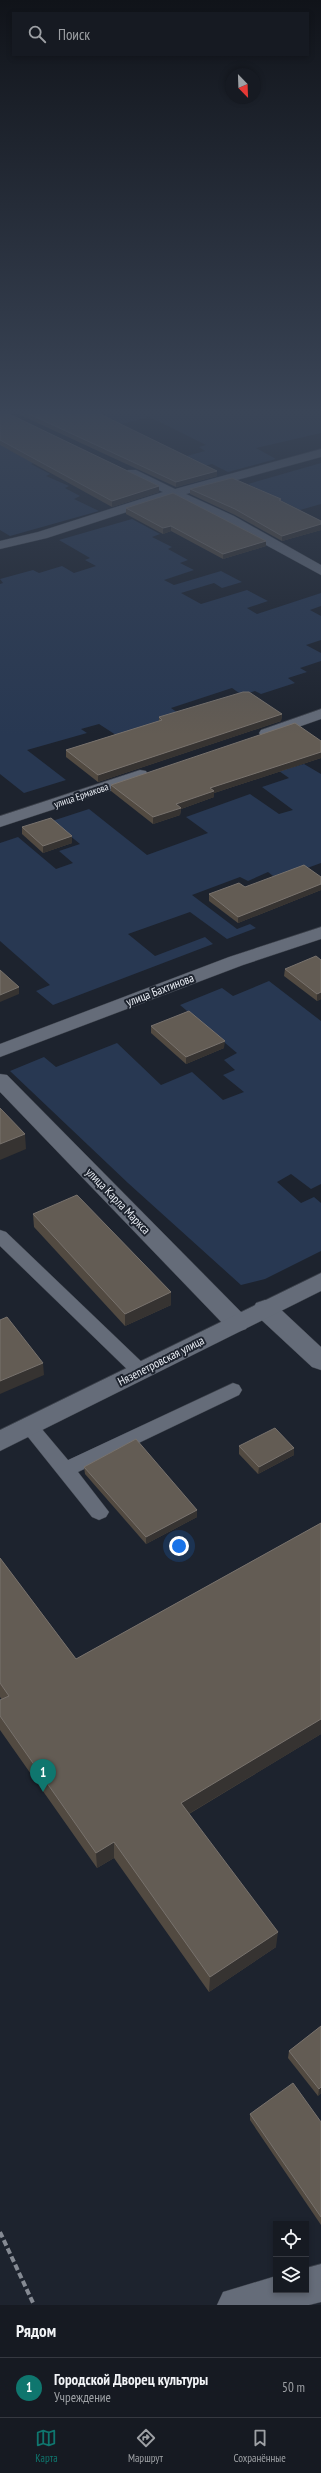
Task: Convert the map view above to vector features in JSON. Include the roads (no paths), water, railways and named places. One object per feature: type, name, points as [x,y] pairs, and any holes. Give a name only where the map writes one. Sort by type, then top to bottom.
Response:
[{"type":"street","points":[[0,545],[42,535],[87,521]]},
{"type":"street","points":[[232,521],[321,571]]},
{"type":"street","points":[[254,737],[321,714]]},
{"type":"street","name":"улица Ермакова","points":[[0,822],[157,770]]},
{"type":"street","name":"улица Бахтинова","points":[[0,1051],[236,961],[321,933]]},
{"type":"street","name":"улица Карла Маркса","points":[[0,1080],[237,1323]]},
{"type":"street","name":"Нязепетровская улица","points":[[0,1441],[321,1281]]},
{"type":"street","points":[[265,1309],[321,1361]]},
{"type":"street","points":[[309,2286],[321,2283]]},
{"type":"street","points":[[236,2305],[282,2293]]},
{"type":"lane","points":[[0,1236],[140,1371]]},
{"type":"lane","points":[[65,1470],[233,1390]]},
{"type":"lane","points":[[29,1426],[99,1512]]},
{"type":"place","name":"Городской Дворец культуры","points":[[43,1792]]}]
